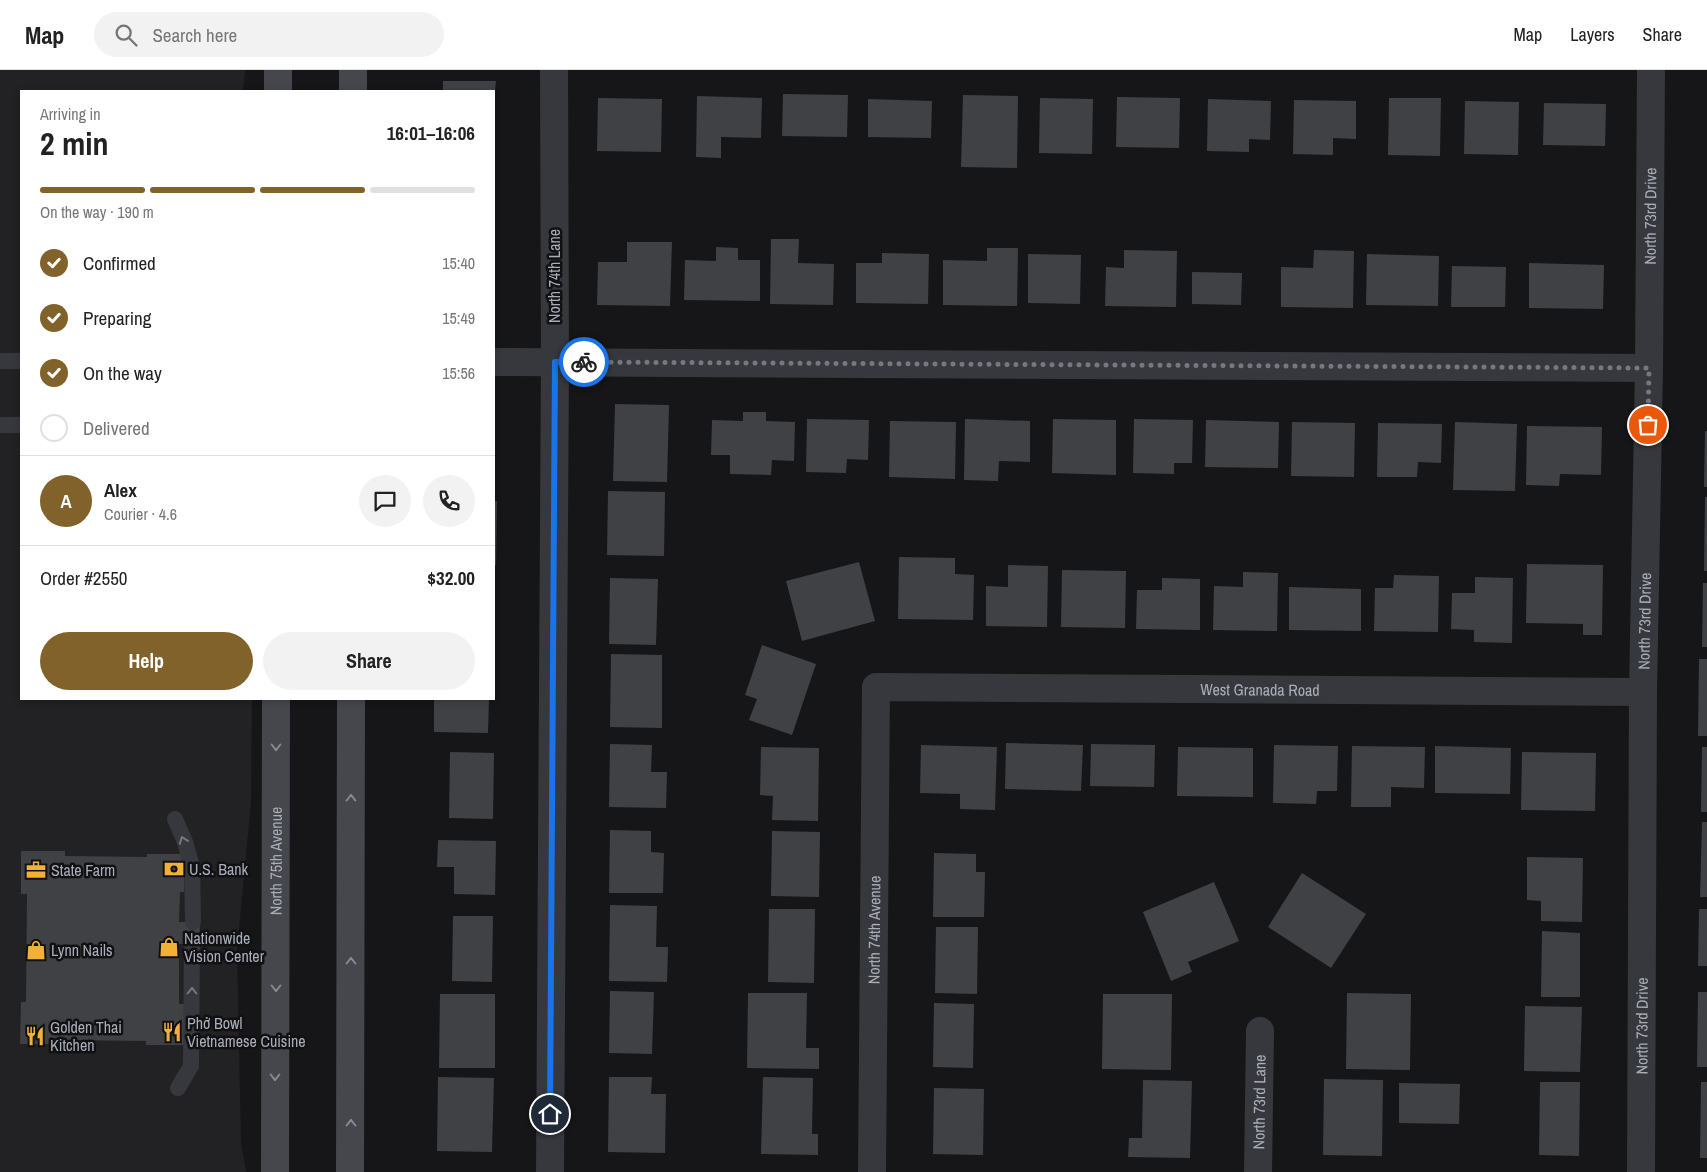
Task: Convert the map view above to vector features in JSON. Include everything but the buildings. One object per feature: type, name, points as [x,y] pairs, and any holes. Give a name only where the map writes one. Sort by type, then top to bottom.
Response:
[{"type":"main road","points":[[278,70],[278,90]]},
{"type":"main road","points":[[353,70],[353,90]]},
{"type":"main road","name":"North 75th Avenue","points":[[275,1172],[276,700]]},
{"type":"main road","points":[[350,1172],[351,700]]},
{"type":"street","name":"North 74th Lane","points":[[550,1172],[555,362],[554,70]]},
{"type":"street","name":"North 73rd Drive","points":[[1641,1172],[1643,692],[1649,368],[1651,70]]},
{"type":"street","points":[[495,362],[1649,368]]},
{"type":"street","name":"West Granada Road","points":[[876,688],[1643,692]]},
{"type":"street","name":"North 74th Avenue","points":[[872,1172],[876,688]]},
{"type":"street","name":"North 73rd Lane","points":[[1258,1172],[1260,1031]]},
{"type":"lane","points":[[0,361],[20,361]]},
{"type":"lane","points":[[0,425],[20,425]]},
{"type":"lane","points":[[175,819],[185,842],[192,867],[193,922]]},
{"type":"lane","points":[[178,1088],[191,1066],[192,944]]},
{"type":"shaded area","points":[[0,70],[245,70],[243,90],[20,90],[20,700],[252,700],[251,802],[237,950],[241,1143],[246,1172],[0,1172]]},
{"type":"way so far","points":[[584,362],[1649,368],[1648,425]]},
{"type":"place","name":"U.S. Bank","points":[[174,869]]},
{"type":"place","name":"State Farm","points":[[36,870]]},
{"type":"place","name":"Nationwide Vision Center","points":[[169,947]]},
{"type":"place","name":"Lynn Nails","points":[[36,950]]},
{"type":"place","name":"Phở Bowl Vietnamese Cuisine","points":[[172,1032]]},
{"type":"place","name":"Golden Thai Kitchen","points":[[35,1036]]},
{"type":"route","points":[[550,1114],[555,362],[584,362]]}]
